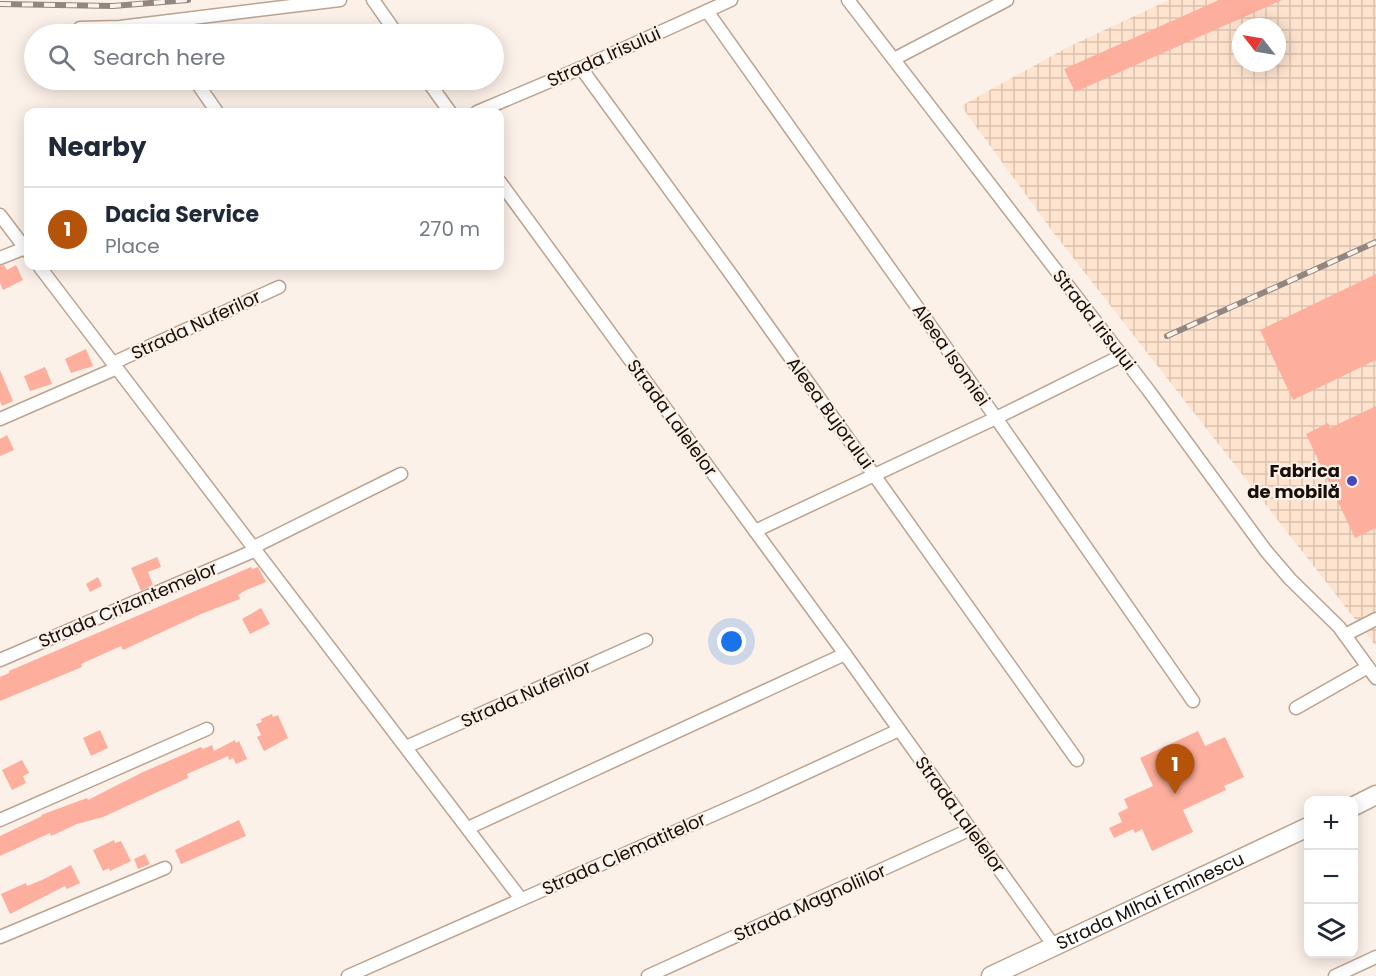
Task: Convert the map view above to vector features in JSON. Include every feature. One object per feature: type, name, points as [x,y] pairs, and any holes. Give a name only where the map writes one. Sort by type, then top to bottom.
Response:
[{"type":"main road","points":[[1358,804],[1376,795]]},
{"type":"main road","name":"Strada MIhai Eminescu","points":[[991,976],[1304,829]]},
{"type":"street","points":[[142,24],[340,0]]},
{"type":"street","points":[[373,0],[390,24]]},
{"type":"street","name":"Strada Irisului","points":[[486,108],[731,0]]},
{"type":"street","name":"Strada Irisului","points":[[848,0],[1202,462],[1266,552],[1345,634],[1376,678]]},
{"type":"street","points":[[894,59],[1007,0]]},
{"type":"street","name":"Aleea Isomiei","points":[[706,11],[996,418],[1193,701]]},
{"type":"street","name":"Aleea Bujorului","points":[[581,68],[875,475],[1077,760]]},
{"type":"street","points":[[202,90],[214,108]]},
{"type":"street","points":[[435,90],[447,108]]},
{"type":"street","name":"Strada Lalelelor","points":[[504,187],[845,654],[1054,946]]},
{"type":"street","points":[[0,215],[24,246]]},
{"type":"street","points":[[0,258],[24,251]]},
{"type":"street","name":"Strada Nuferilor","points":[[42,270],[521,899]]},
{"type":"street","name":"Strada Nuferilor","points":[[115,366],[279,287]]},
{"type":"street","points":[[755,531],[996,418],[1121,356]]},
{"type":"street","points":[[0,419],[115,366]]},
{"type":"street","points":[[255,549],[401,474]]},
{"type":"street","name":"Strada Crizantemelor","points":[[0,660],[255,549]]},
{"type":"street","points":[[1345,634],[1376,619]]},
{"type":"street","name":"Strada Nuferilor","points":[[406,747],[646,640]]},
{"type":"street","points":[[468,828],[845,654]]},
{"type":"street","points":[[1296,708],[1368,666]]},
{"type":"street","points":[[0,820],[207,729]]},
{"type":"street","name":"Strada Clematitelor","points":[[348,976],[756,796],[899,730]]},
{"type":"street","name":"Strada Magnoliilor","points":[[648,976],[971,830]]},
{"type":"street","points":[[0,937],[165,868]]},
{"type":"street","points":[[1335,976],[1376,957]]},
{"type":"shaded area","points":[[1169,0],[1376,0],[1376,646],[1053,232],[961,106],[1068,47]]},
{"type":"building","points":[[1219,0],[1282,0],[1242,18],[1232,18],[1232,22],[1075,92],[1064,69]]},
{"type":"building","points":[[4,265],[7,270],[16,265],[23,280],[3,290],[0,283],[0,266]]},
{"type":"building","points":[[1376,274],[1376,360],[1293,400],[1260,330]]},
{"type":"building","points":[[86,349],[93,366],[71,373],[65,359]]},
{"type":"building","points":[[45,367],[52,384],[30,391],[24,376]]},
{"type":"building","points":[[0,370],[13,401],[2,406],[0,401]]},
{"type":"building","name":"Fabrica de mobilă","points":[[1376,406],[1376,528],[1355,538],[1306,434],[1328,423],[1330,428]]},
{"type":"building","points":[[7,435],[14,450],[0,456],[0,439]]},
{"type":"building","points":[[157,557],[161,567],[148,572],[153,585],[141,591],[131,568]]},
{"type":"building","points":[[251,567],[252,569],[258,567],[266,582],[244,591],[238,595],[240,599],[201,614],[123,650],[121,646],[81,664],[82,667],[0,701],[0,677],[9,671]]},
{"type":"building","points":[[98,577],[102,586],[90,592],[86,584]]},
{"type":"building","points":[[261,608],[270,624],[250,634],[242,619]]},
{"type":"building","points":[[272,714],[273,717],[278,715],[288,738],[264,751],[257,737],[261,735],[256,724]]},
{"type":"building","points":[[100,730],[108,748],[91,756],[83,738]]},
{"type":"building","points":[[1198,731],[1205,746],[1225,737],[1244,777],[1224,786],[1226,790],[1183,810],[1193,832],[1152,851],[1142,829],[1135,833],[1133,829],[1114,838],[1109,828],[1122,822],[1118,813],[1128,808],[1124,799],[1153,786],[1140,758]]},
{"type":"building","points":[[235,740],[236,743],[239,741],[247,759],[236,764],[233,758],[229,760],[228,756],[187,774],[188,778],[103,817],[77,824],[51,836],[50,833],[0,856],[0,836],[41,815],[87,798],[88,800],[143,772],[201,747],[203,749],[212,745],[214,751]]},
{"type":"building","points":[[22,760],[29,773],[23,776],[26,783],[12,790],[2,770]]},
{"type":"building","points":[[239,820],[246,836],[181,864],[175,850]]},
{"type":"building","points":[[114,840],[115,843],[121,841],[131,861],[110,871],[109,868],[103,871],[93,850]]},
{"type":"building","points":[[145,854],[150,864],[138,869],[134,859]]},
{"type":"building","points":[[71,865],[80,883],[67,889],[65,886],[10,914],[1,894],[26,883],[27,886],[42,880]]},
{"type":"railway","points":[[0,4],[113,6],[188,0]]},
{"type":"railway","points":[[1167,336],[1376,242]]},
{"type":"place","name":"Fabrica de mobilă","points":[[1352,481]]},
{"type":"place","name":"Dacia Service","points":[[1175,794]]}]
